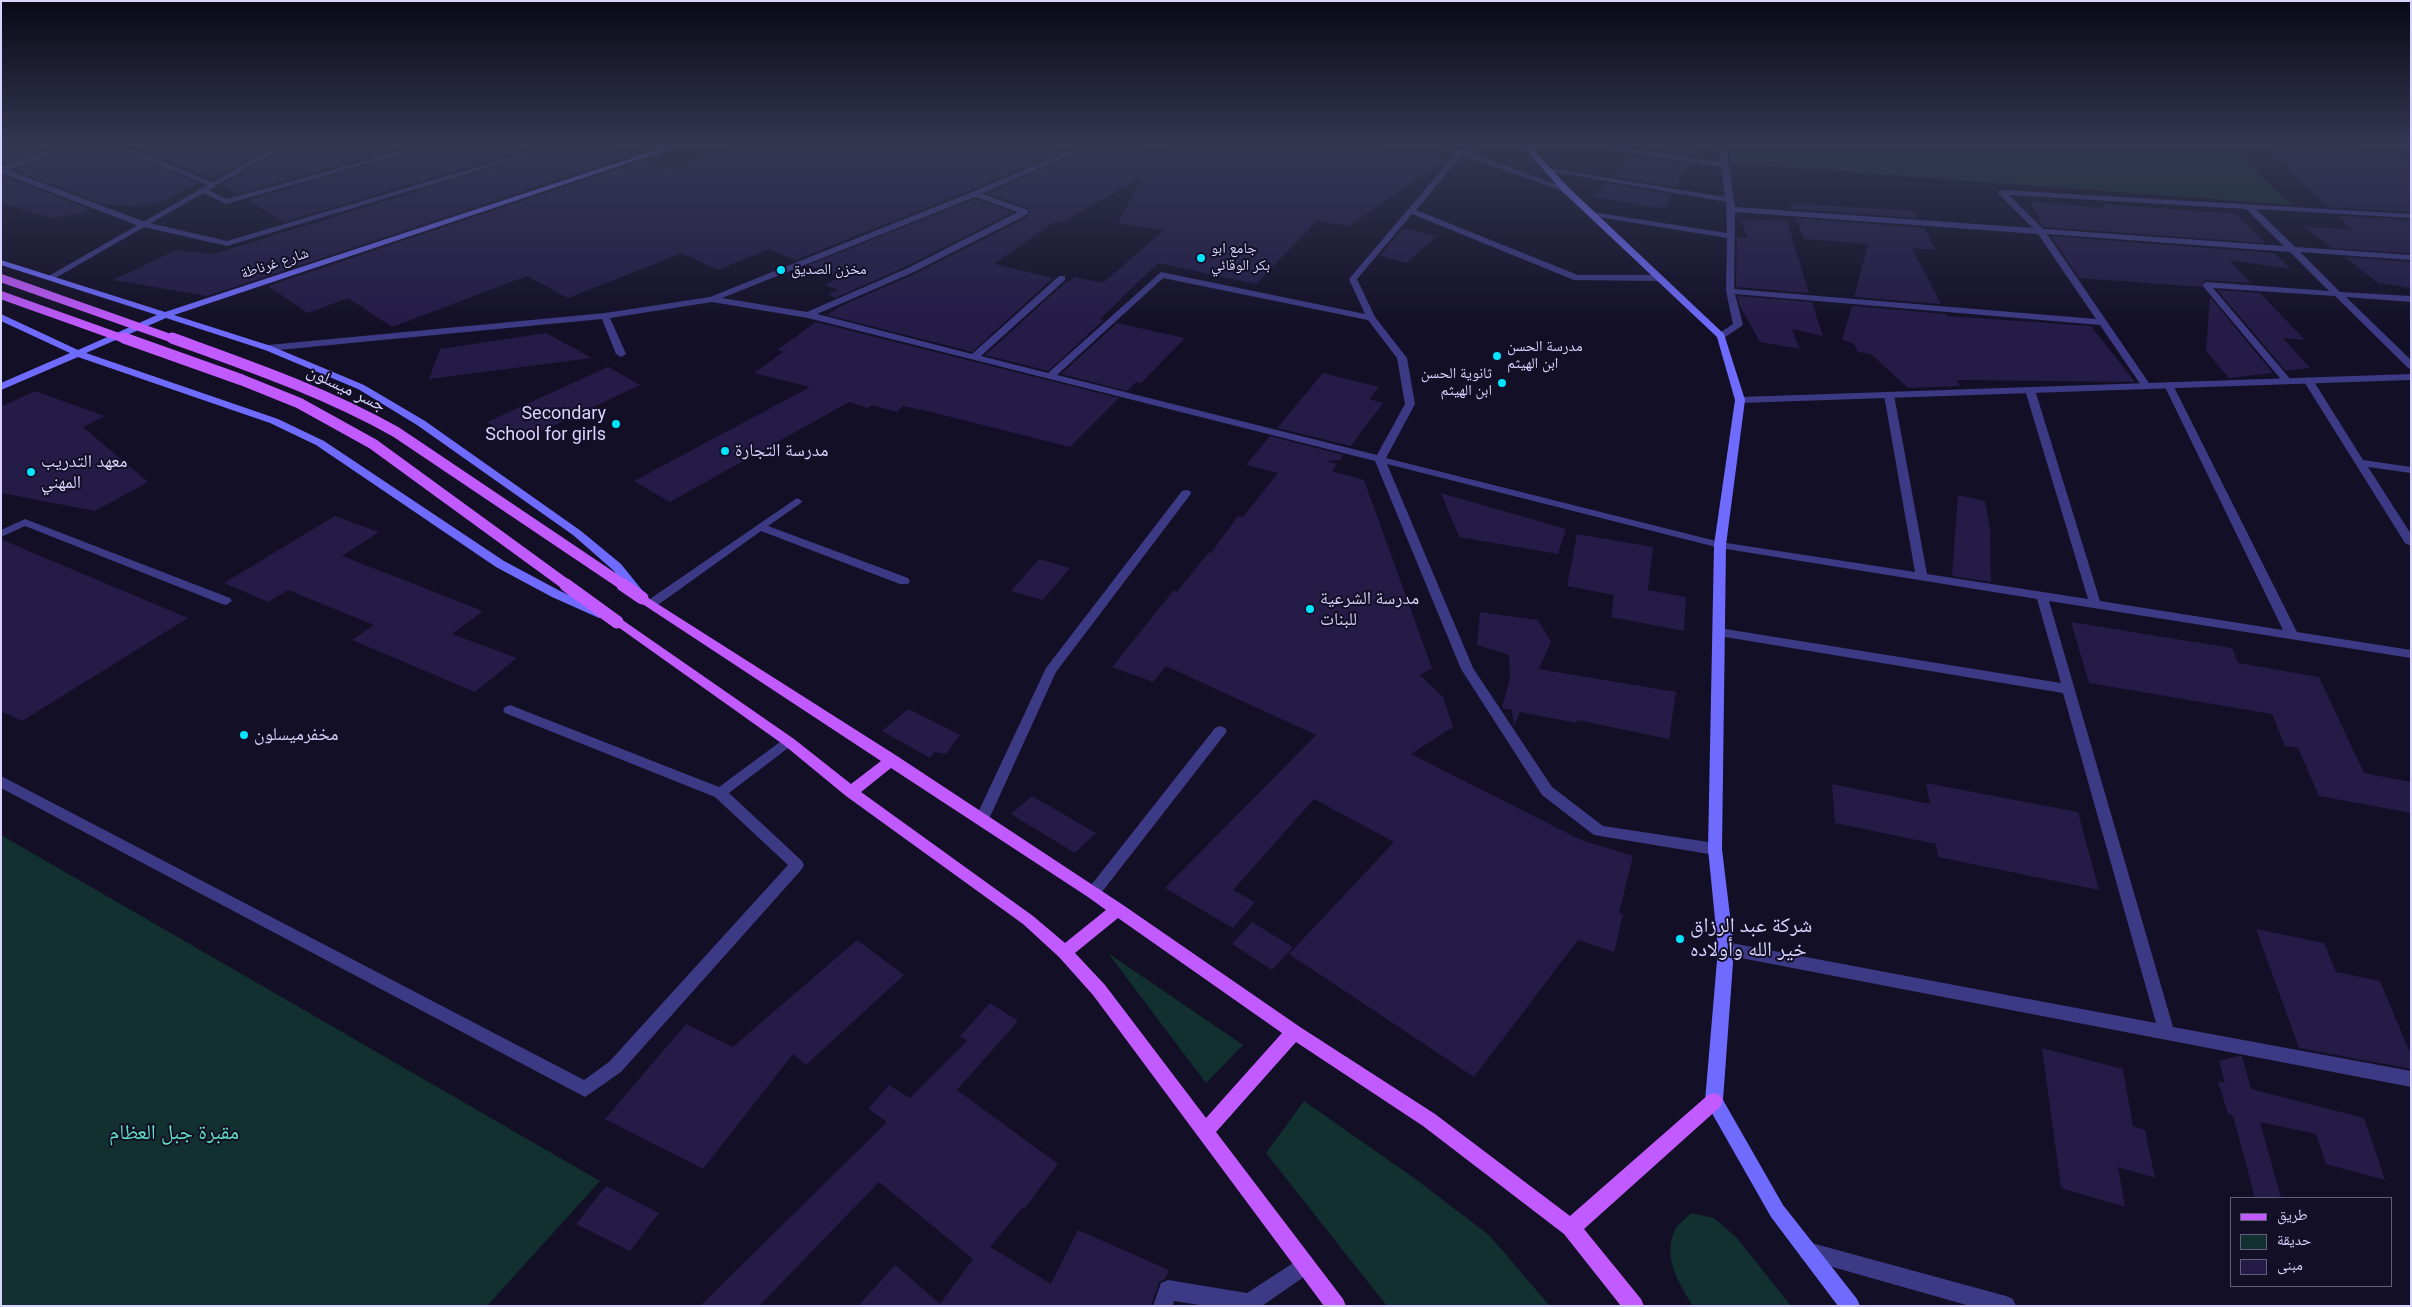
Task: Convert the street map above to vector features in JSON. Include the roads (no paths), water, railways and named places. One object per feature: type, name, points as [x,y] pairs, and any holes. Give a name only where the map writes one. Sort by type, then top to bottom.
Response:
[{"type":"main road","name":"شارع غرناطة","points":[[1,387],[168,314],[492,207]]},
{"type":"main road","points":[[1585,207],[1721,336],[1740,400],[1720,546],[1716,849],[1726,949],[1714,1101],[1777,1211],[1850,1306]]},
{"type":"main road","points":[[1,262],[168,314],[268,348],[361,387],[421,423],[577,534],[617,567],[646,601]]},
{"type":"main road","name":"جسر ميسلون","points":[[1,278],[320,391],[361,411],[396,432],[646,601],[1094,893],[1294,1032],[1429,1120],[1571,1228],[1634,1306]]},
{"type":"main road","name":"جسر ميسلون","points":[[1,295],[242,380],[299,403],[373,444],[617,622],[789,742],[851,792],[1028,920],[1065,952],[1099,990],[1336,1306]]},
{"type":"main road","points":[[1,317],[77,353],[274,421],[320,443],[500,564],[556,594],[617,622]]},
{"type":"main road","points":[[851,792],[892,760]]},
{"type":"main road","points":[[1065,952],[1118,910]]},
{"type":"main road","points":[[1205,1132],[1294,1032]]},
{"type":"main road","points":[[1571,1228],[1714,1101]]},
{"type":"street","points":[[98,207],[142,224],[227,244],[352,207]]},
{"type":"street","points":[[48,278],[172,207]]},
{"type":"street","points":[[268,348],[605,316],[712,299],[942,207]]},
{"type":"street","points":[[808,315],[911,270],[1025,212],[1011,207]]},
{"type":"street","points":[[1380,460],[1410,404],[1402,358],[1371,318],[1353,279],[1414,207]]},
{"type":"street","points":[[1721,336],[1738,325],[1730,291],[1730,207]]},
{"type":"street","points":[[1762,207],[2042,233],[2411,258]]},
{"type":"street","points":[[2017,207],[2042,233],[2146,386]]},
{"type":"street","points":[[2249,207],[2411,366]]},
{"type":"street","points":[[2264,207],[2411,216]]},
{"type":"street","points":[[1411,211],[1577,278],[1659,278]]},
{"type":"street","points":[[1592,214],[1729,236]]},
{"type":"street","points":[[1050,376],[1161,275],[1371,318]]},
{"type":"street","points":[[974,357],[1062,278]]},
{"type":"street","points":[[2287,381],[2206,285],[2411,299]]},
{"type":"street","points":[[1730,291],[2102,322]]},
{"type":"street","points":[[712,299],[808,315],[1720,546],[2411,654]]},
{"type":"street","points":[[605,316],[622,354]]},
{"type":"street","points":[[1740,400],[2411,377]]},
{"type":"street","points":[[2308,380],[2411,543]]},
{"type":"street","points":[[2169,385],[2292,635]]},
{"type":"street","points":[[2030,390],[2096,604]]},
{"type":"street","points":[[1889,395],[1922,577]]},
{"type":"street","points":[[1380,460],[1467,669],[1547,791],[1599,831],[1716,849]]},
{"type":"street","points":[[2360,462],[2411,470]]},
{"type":"street","points":[[982,819],[1050,671],[1186,493]]},
{"type":"street","points":[[646,601],[797,501]]},
{"type":"street","points":[[1,534],[25,522],[226,601]]},
{"type":"street","points":[[760,527],[904,581]]},
{"type":"street","points":[[2042,596],[2168,1032]]},
{"type":"street","points":[[1719,632],[2068,689]]},
{"type":"street","points":[[1,781],[585,1090],[615,1067],[797,866],[720,792],[510,710]]},
{"type":"street","points":[[1094,893],[1220,731]]},
{"type":"street","points":[[720,792],[789,742]]},
{"type":"street","points":[[1726,949],[2411,1079]]},
{"type":"street","points":[[1808,1251],[2006,1306]]},
{"type":"street","points":[[1163,1306],[1168,1290],[1249,1303],[1304,1265]]},
{"type":"place","name":"جامع ابو بكر الوقائي","points":[[1201,258]]},
{"type":"place","name":"مخزن الصديق","points":[[781,270]]},
{"type":"place","name":"مدرسة الحسن ابن الهيثم","points":[[1497,356]]},
{"type":"place","name":"ثانوية الحسن ابن الهيثم","points":[[1502,383]]},
{"type":"place","name":"Secondary School for girls","points":[[616,424]]},
{"type":"place","name":"مدرسة التجارة","points":[[725,451]]},
{"type":"place","name":"معهد التدريب المهني","points":[[31,472]]},
{"type":"place","name":"مدرسة الشرعية للبنات","points":[[1310,609]]},
{"type":"place","name":"مخفرميسلون","points":[[244,735]]},
{"type":"place","name":"شركة عبد الرزاق خير الله وأولاده","points":[[1680,939]]},
{"type":"park label","name":"مقبرة جبل العظام","points":[[174,1134]]}]
